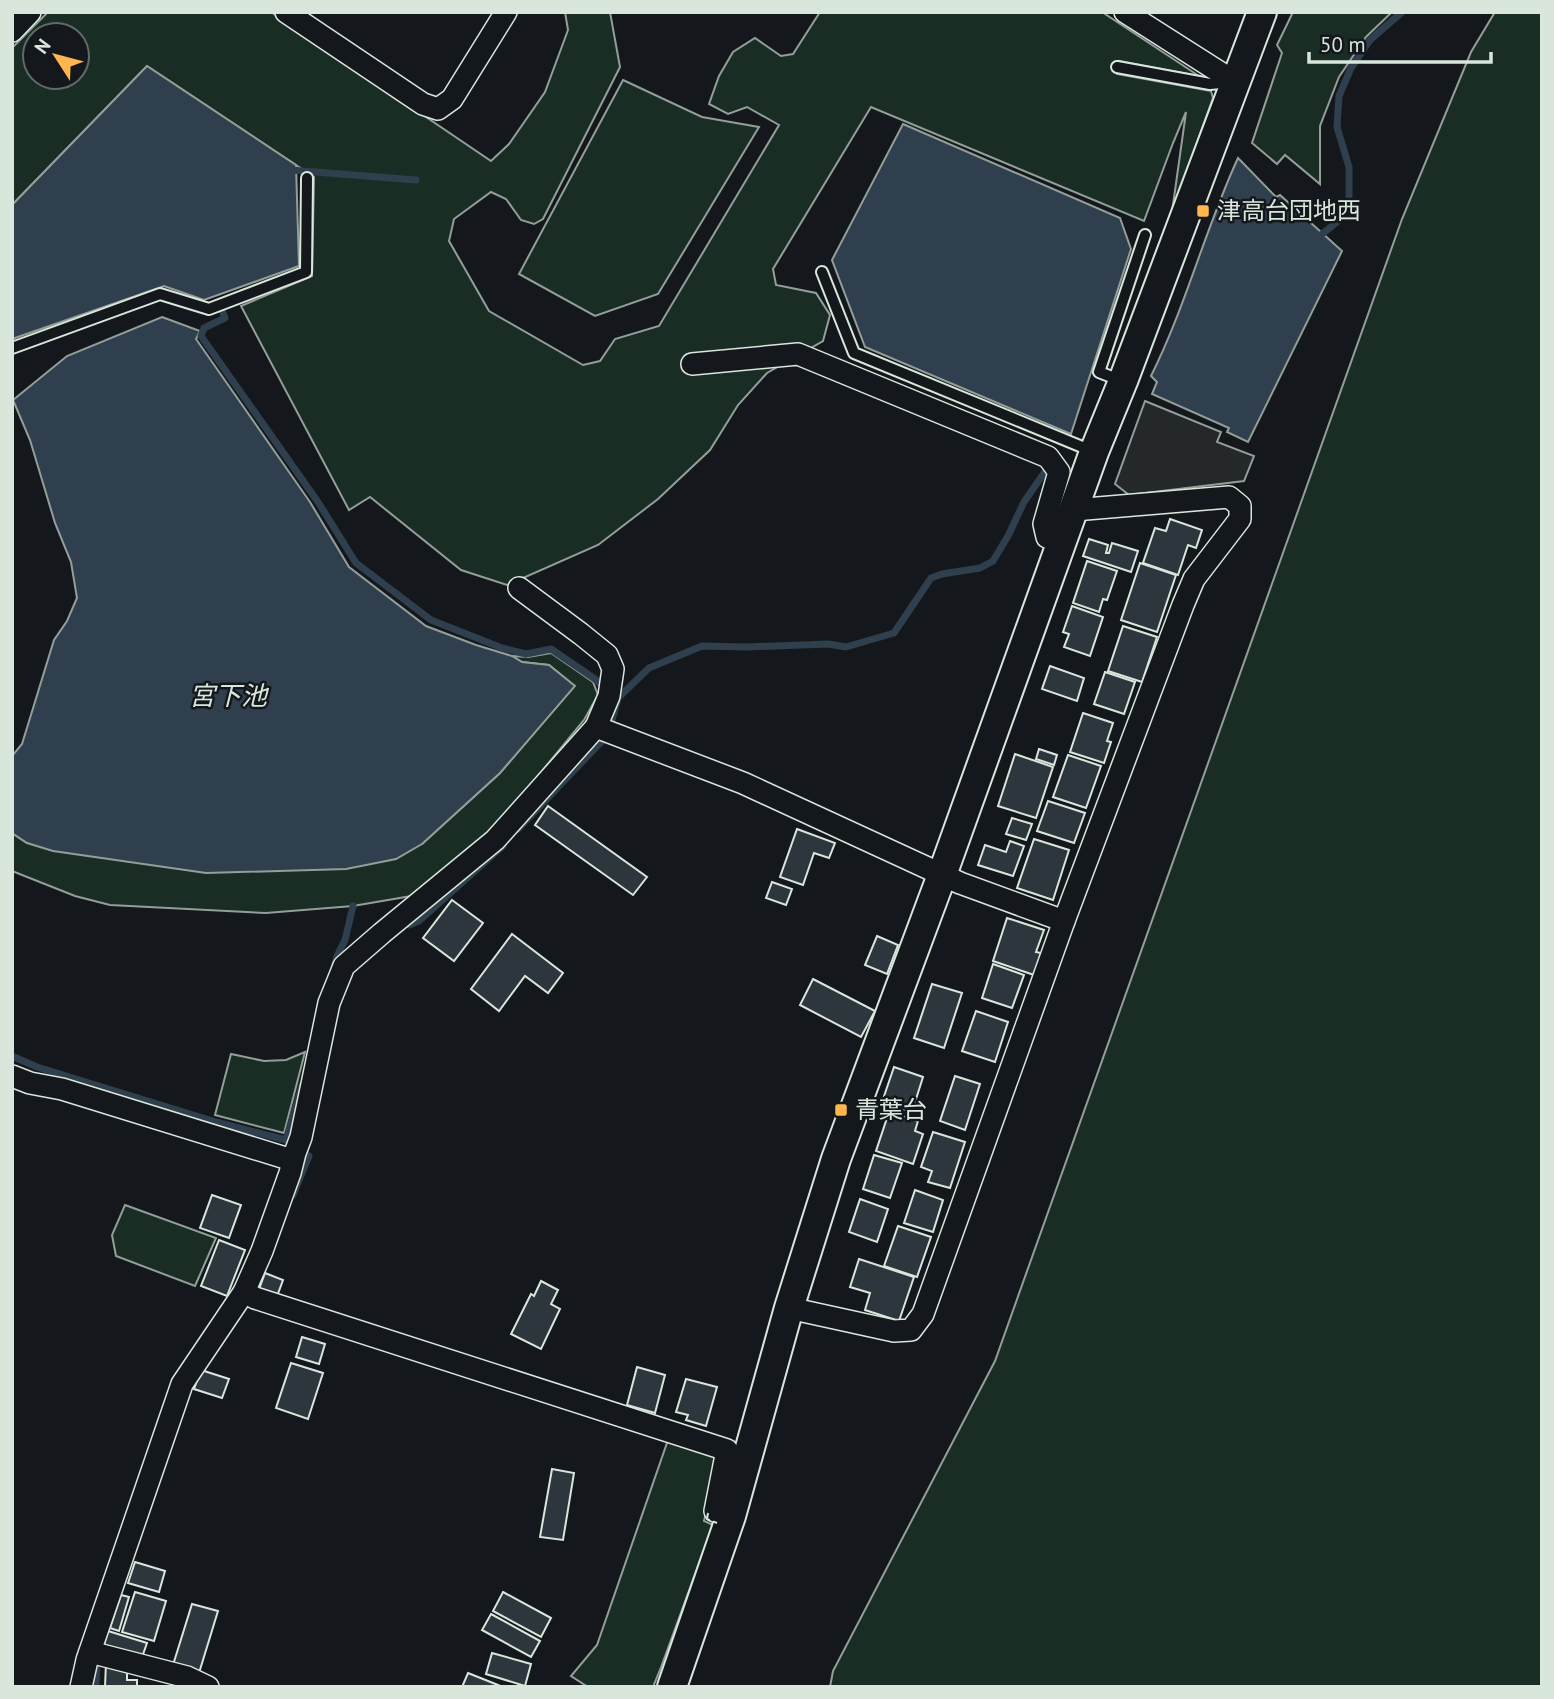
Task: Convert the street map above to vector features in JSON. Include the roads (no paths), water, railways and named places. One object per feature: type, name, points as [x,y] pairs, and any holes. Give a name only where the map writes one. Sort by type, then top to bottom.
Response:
[{"type":"street","points":[[12,31],[30,12]]},
{"type":"street","points":[[286,12],[423,104],[438,109],[453,99],[506,12]]},
{"type":"street","points":[[1125,12],[1235,82]]},
{"type":"street","points":[[672,1687],[732,1516],[789,1308],[836,1159],[942,875],[1094,452],[1262,12]]},
{"type":"street","points":[[692,364],[798,354],[1048,457],[1059,472],[1044,524],[1048,537],[1062,544]]},
{"type":"street","points":[[789,1308],[894,1331],[911,1330],[923,1314],[1064,921],[1190,588],[1240,519],[1240,506],[1229,497],[1074,510]]},
{"type":"street","points":[[81,1687],[87,1660],[96,1653],[183,1384],[249,1295],[290,1173],[329,1003],[344,966],[495,841],[603,730],[613,669],[607,655],[519,588]]},
{"type":"street","points":[[603,730],[743,783],[942,875],[1064,921]]},
{"type":"street","points":[[12,1076],[30,1083],[296,1150]]},
{"type":"street","points":[[249,1295],[727,1450],[715,1511],[732,1516]]},
{"type":"street","points":[[96,1653],[187,1677],[208,1687]]},
{"type":"lane","points":[[1117,67],[1210,84],[1235,82]]},
{"type":"lane","points":[[12,348],[160,294],[209,309],[306,272],[307,178]]},
{"type":"lane","points":[[1123,381],[1099,373],[1145,235]]},
{"type":"lane","points":[[822,272],[854,353],[1094,452]]},
{"type":"water","points":[[147,66],[296,165],[299,266],[204,300],[164,286],[12,339],[12,205]]},
{"type":"water","points":[[903,124],[1120,218],[1131,249],[1071,434],[865,347],[832,260]]},
{"type":"water","points":[[1238,158],[1276,197],[1280,195],[1342,251],[1248,442],[1227,432],[1229,428],[1152,394],[1157,382],[1151,376],[1175,322],[1215,212]]},
{"type":"water","name":"宮下池","points":[[162,317],[200,331],[196,339],[310,502],[349,567],[426,626],[512,656],[522,662],[549,665],[575,686],[500,773],[422,844],[396,859],[346,869],[206,873],[53,851],[27,843],[12,833],[12,756],[22,744],[54,640],[67,621],[77,598],[71,562],[55,523],[30,440],[13,400],[67,356]]},
{"type":"waterway","points":[[1316,239],[1343,217],[1349,199],[1349,167],[1337,127],[1339,96],[1351,68],[1370,40],[1402,12]]},
{"type":"waterway","points":[[290,170],[416,180]]},
{"type":"waterway","points":[[223,313],[225,318],[204,328],[201,336],[318,502],[356,563],[431,620],[502,648],[526,654],[551,649],[603,686]]},
{"type":"waterway","points":[[518,829],[602,741],[618,698],[649,668],[702,646],[828,644],[846,647],[894,633],[931,578],[980,568],[993,561],[1024,502],[1044,473]]},
{"type":"waterway","points":[[409,925],[419,921],[503,846]]},
{"type":"waterway","points":[[334,968],[345,940],[353,906]]},
{"type":"waterway","points":[[12,1056],[37,1067],[216,1122],[286,1140]]},
{"type":"waterway","points":[[293,1195],[309,1156],[286,1140],[302,1085]]},
{"type":"waterway","points":[[96,1687],[97,1658]]},
{"type":"place","name":"津高台団地西","points":[[1203,211]]},
{"type":"place","name":"青葉台","points":[[841,1110]]}]
